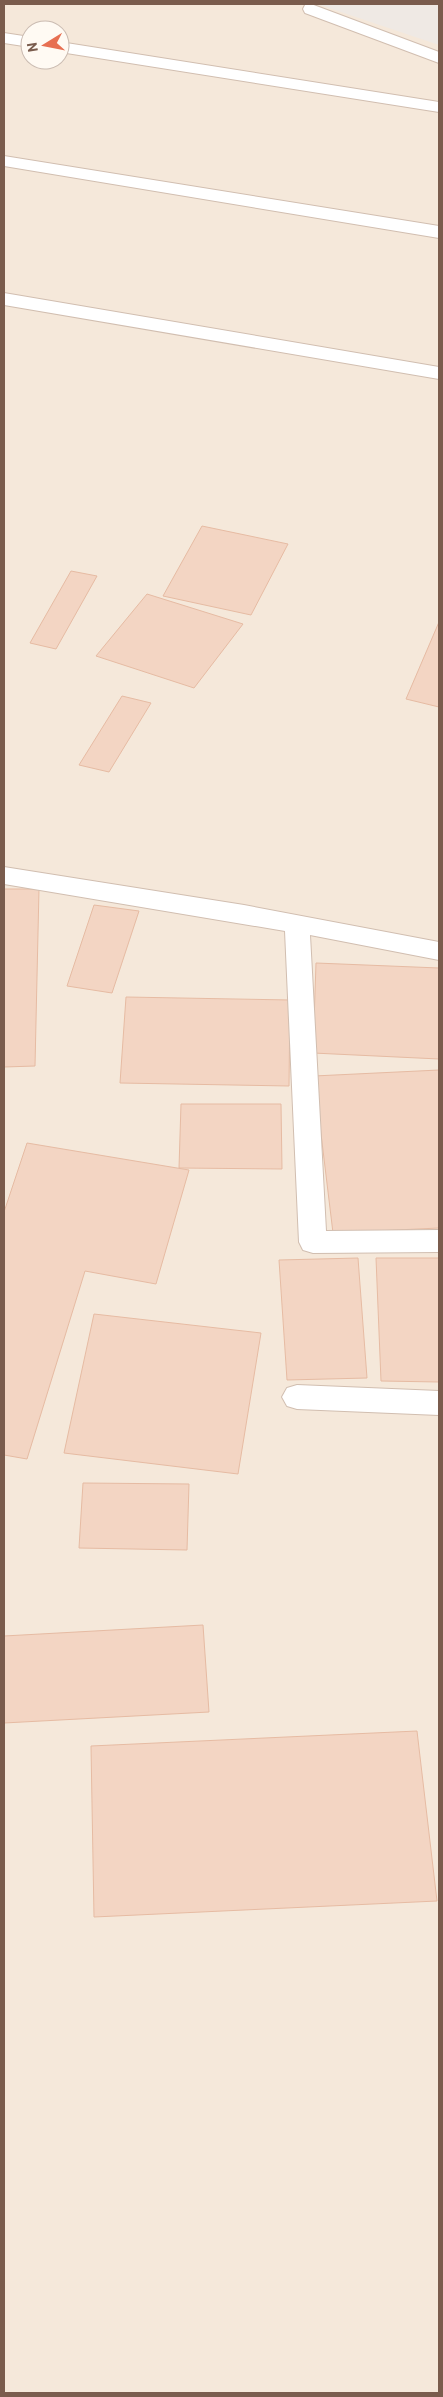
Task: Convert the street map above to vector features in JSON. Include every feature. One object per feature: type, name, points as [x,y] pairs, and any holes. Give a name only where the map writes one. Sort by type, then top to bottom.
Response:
[{"type":"street","points":[[311,9],[439,58]]},
{"type":"street","points":[[4,38],[20,40]]},
{"type":"street","points":[[70,49],[439,106]]},
{"type":"street","points":[[4,161],[439,232]]},
{"type":"street","points":[[4,299],[439,373]]},
{"type":"street","points":[[4,875],[297,924],[439,951]]},
{"type":"street","points":[[297,924],[313,1242],[439,1241]]},
{"type":"street","points":[[297,1398],[439,1403]]},
{"type":"shaded area","points":[[4,4],[439,4],[439,2393],[4,2393]]},
{"type":"shaded area","points":[[317,4],[439,4],[439,45]]},
{"type":"building","points":[[202,526],[288,544],[251,615],[163,596]]},
{"type":"building","points":[[71,571],[97,576],[56,649],[30,643]]},
{"type":"building","points":[[147,594],[243,624],[194,688],[96,656]]},
{"type":"building","points":[[439,622],[439,707],[406,699]]},
{"type":"building","points":[[122,696],[151,703],[109,772],[79,765]]},
{"type":"building","points":[[4,889],[39,889],[35,1066],[4,1067]]},
{"type":"building","points":[[94,905],[139,911],[112,993],[67,986]]},
{"type":"building","points":[[316,963],[439,968],[439,1059],[313,1053]]},
{"type":"building","points":[[126,997],[290,1000],[289,1086],[120,1083]]},
{"type":"building","points":[[439,1070],[439,1228],[333,1233],[314,1076]]},
{"type":"building","points":[[181,1104],[281,1104],[282,1169],[179,1168]]},
{"type":"building","points":[[27,1143],[189,1170],[156,1284],[85,1271],[27,1459],[4,1455],[4,1212]]},
{"type":"building","points":[[358,1258],[367,1378],[287,1380],[279,1260]]},
{"type":"building","points":[[376,1258],[439,1258],[439,1382],[381,1381]]},
{"type":"building","points":[[94,1314],[261,1333],[238,1474],[64,1453]]},
{"type":"building","points":[[83,1483],[189,1484],[187,1550],[79,1548]]},
{"type":"building","points":[[203,1625],[209,1712],[4,1723],[4,1636]]},
{"type":"building","points":[[417,1731],[437,1901],[94,1917],[91,1746]]}]
